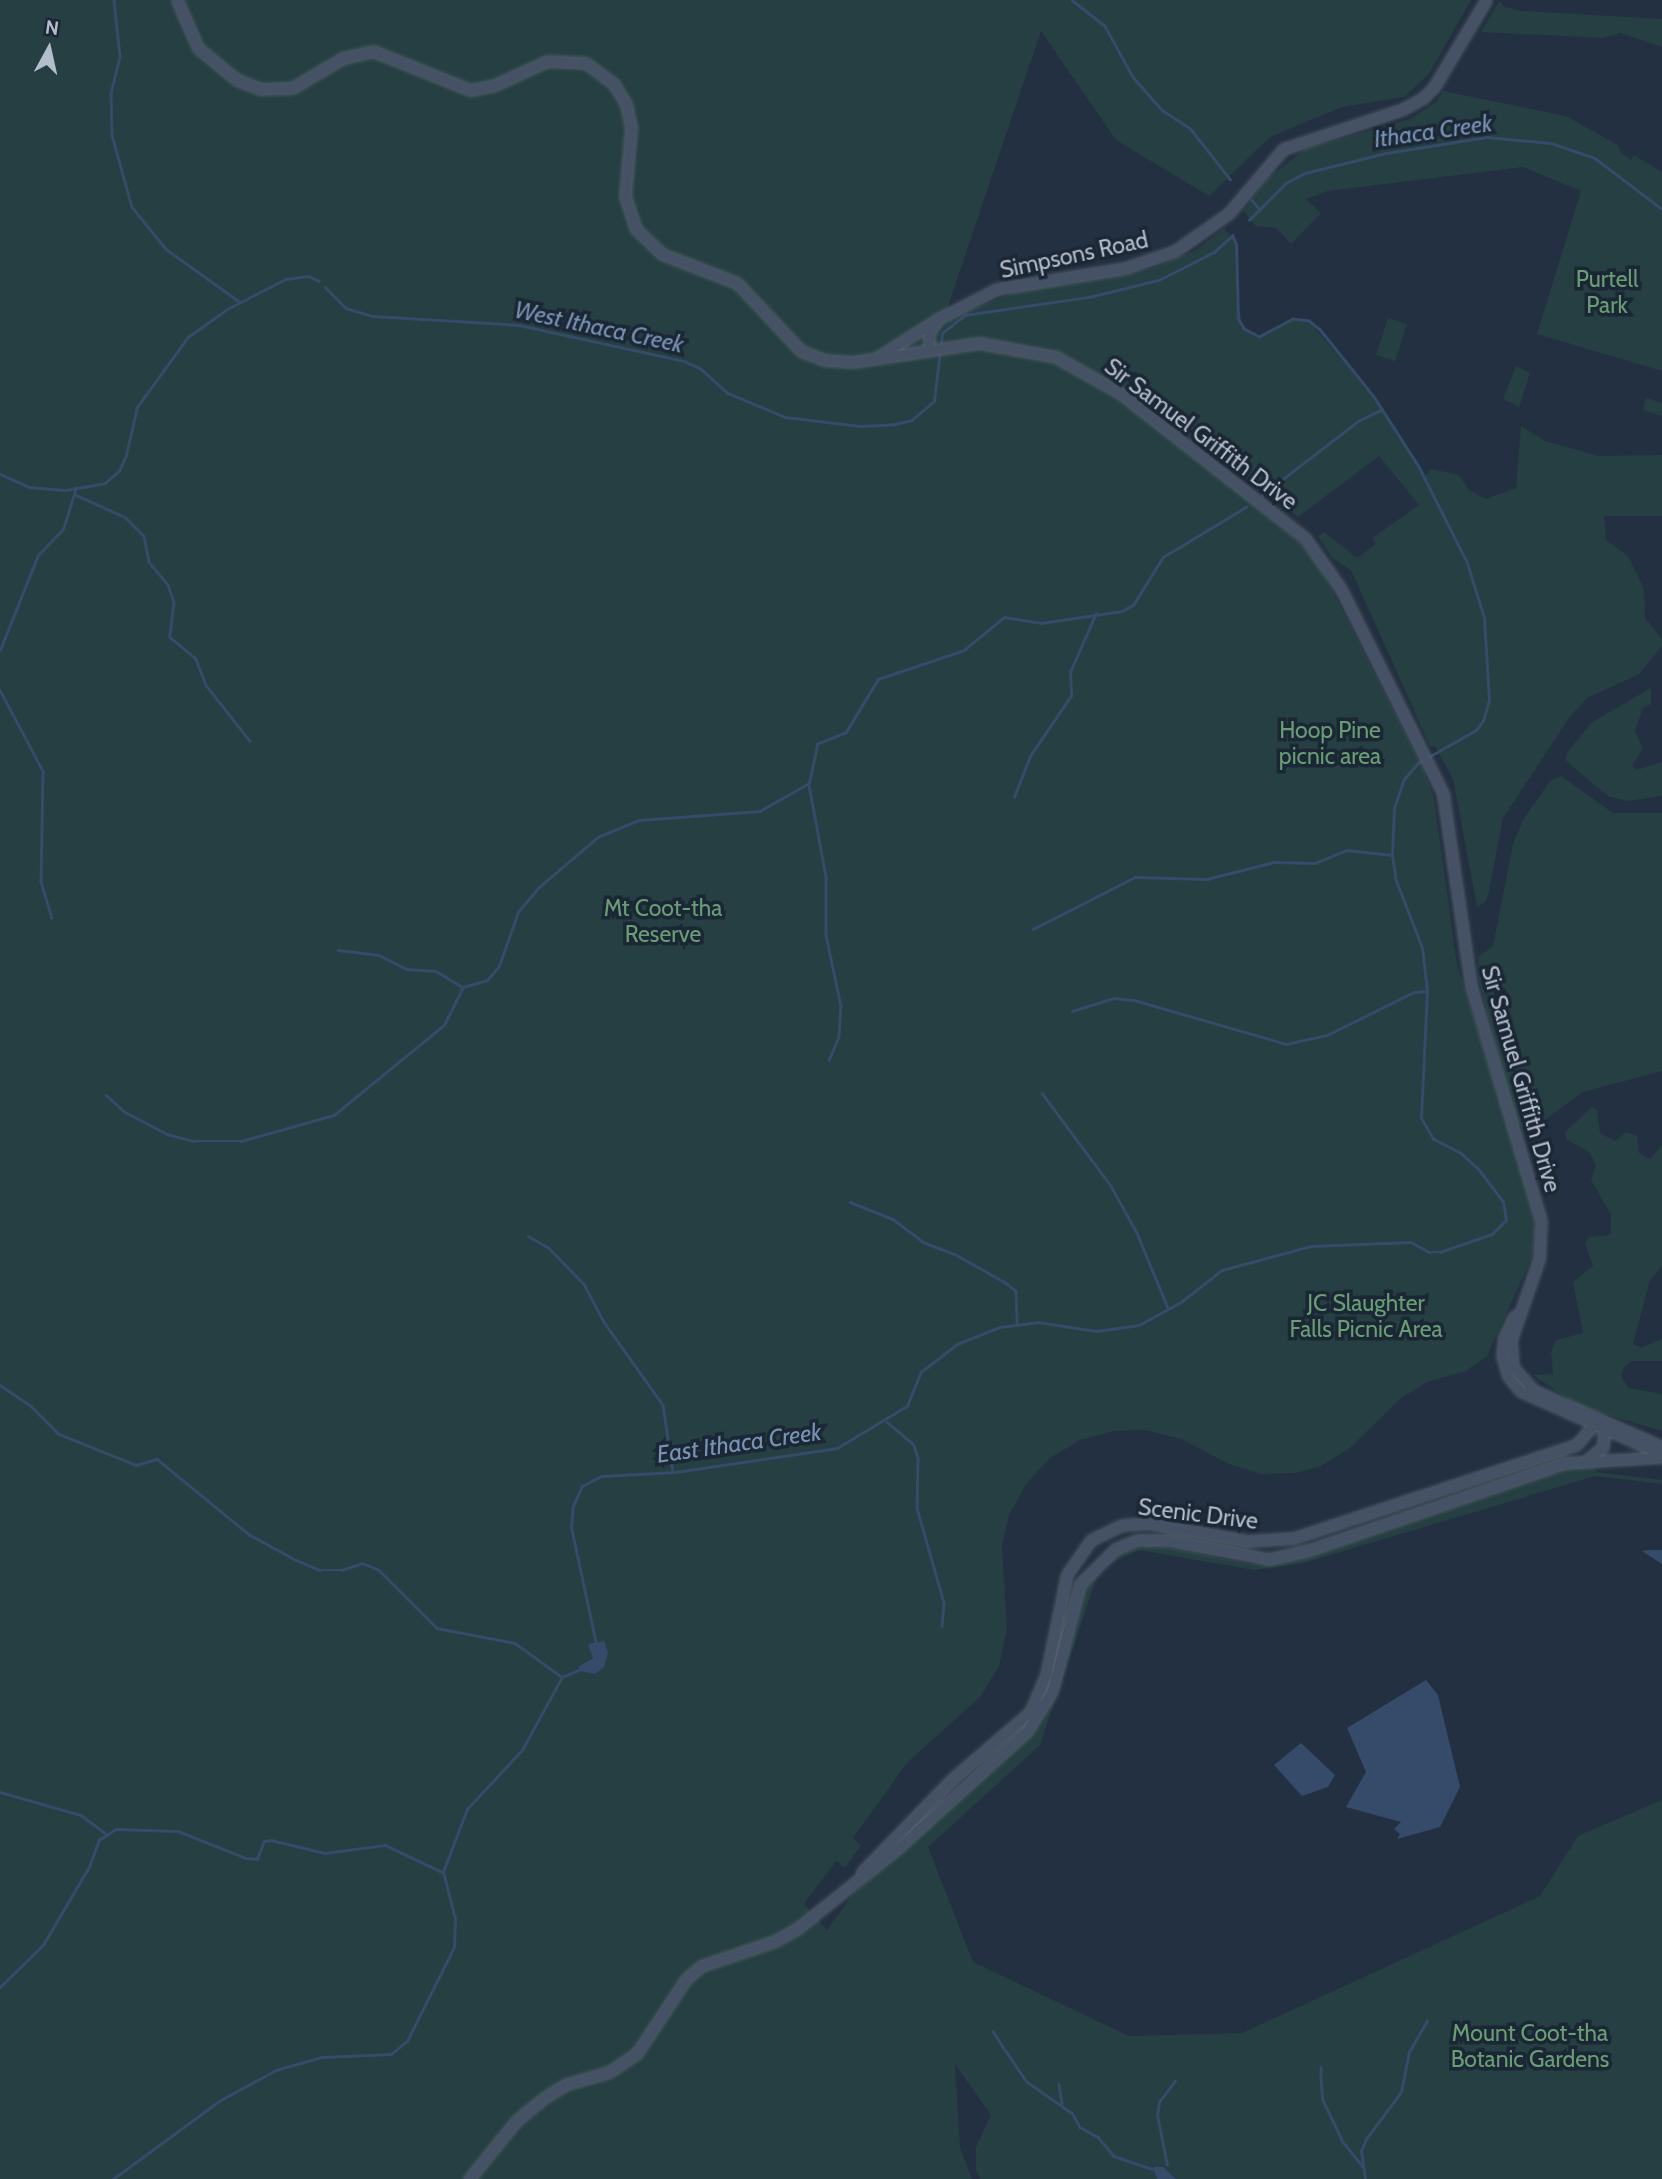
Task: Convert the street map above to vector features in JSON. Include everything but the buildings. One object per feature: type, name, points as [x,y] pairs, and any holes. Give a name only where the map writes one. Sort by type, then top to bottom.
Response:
[{"type":"main road","name":"Sir Samuel Griffith Drive","points":[[177,0],[198,48],[237,80],[270,90],[303,84],[343,58],[373,51],[470,90],[495,86],[547,61],[586,63],[614,84],[626,104],[631,128],[625,196],[636,229],[646,242],[670,258],[737,283],[784,337],[812,356],[836,362],[938,348],[1001,344],[1042,352],[1080,367],[1282,517],[1305,538],[1331,571],[1423,748],[1448,816],[1471,986],[1540,1213],[1539,1259],[1510,1347],[1516,1381],[1596,1423],[1662,1447]]},
{"type":"main road","name":"Simpsons Road","points":[[876,358],[938,319],[998,289],[1125,268],[1155,260],[1193,241],[1229,213],[1283,149],[1403,109],[1423,98],[1434,88],[1486,0]]},
{"type":"main road","points":[[938,319],[929,333],[938,348]]},
{"type":"main road","points":[[1596,1423],[1605,1432],[1662,1456]]},
{"type":"main road","name":"Scenic Drive","points":[[885,1848],[955,1776],[1030,1712],[1046,1675],[1067,1574],[1081,1549],[1106,1531],[1148,1522],[1248,1541],[1294,1538],[1574,1446],[1596,1423]]},
{"type":"main road","name":"Scenic Drive","points":[[898,1848],[1037,1720],[1058,1671],[1080,1584],[1115,1549],[1147,1539],[1269,1559],[1309,1550],[1598,1454],[1605,1432]]},
{"type":"main road","name":"Scenic Drive","points":[[1574,1461],[1662,1456]]},
{"type":"main road","points":[[846,1889],[885,1848],[898,1848]]},
{"type":"main road","points":[[469,2179],[517,2120],[545,2097],[567,2084],[609,2072],[637,2053],[686,1979],[701,1966],[775,1941],[898,1848]]},
{"type":"green space","name":"Mt Coot-tha Reserve","points":[[0,0],[1471,0],[1429,74],[1404,97],[1342,107],[1270,137],[1209,196],[1116,140],[1041,31],[943,321],[1028,287],[1151,269],[1196,250],[1224,228],[1236,244],[1236,296],[1244,329],[1260,337],[1288,320],[1309,321],[1373,396],[1426,475],[1431,469],[1459,475],[1469,490],[1486,499],[1516,488],[1521,426],[1545,441],[1599,456],[1662,455],[1662,516],[1604,516],[1606,540],[1628,556],[1644,589],[1645,618],[1662,639],[1662,646],[1639,674],[1587,698],[1569,718],[1503,818],[1489,891],[1486,901],[1477,907],[1453,779],[1435,746],[1430,746],[1351,570],[1332,558],[1318,536],[1324,532],[1357,558],[1376,544],[1372,538],[1419,505],[1379,456],[1298,517],[1172,422],[1164,430],[1299,542],[1320,567],[1424,771],[1434,798],[1457,965],[1531,1195],[1535,1223],[1532,1257],[1487,1356],[1466,1371],[1427,1382],[1400,1399],[1350,1448],[1321,1466],[1296,1473],[1262,1474],[1229,1464],[1181,1439],[1145,1430],[1114,1431],[1080,1440],[1050,1458],[1026,1484],[1009,1515],[1002,1546],[1007,1628],[999,1666],[981,1696],[907,1763],[853,1838],[861,1845],[845,1868],[836,1861],[804,1904],[827,1930],[853,1894],[1030,1733],[1057,1685],[1085,1582],[1109,1556],[1151,1544],[1249,1564],[1277,1563],[1567,1467],[1592,1464],[1597,1472],[1662,1480],[1662,1484],[1595,1476],[1304,1563],[1254,1570],[1139,1550],[1100,1568],[1040,1745],[928,1847],[973,1962],[1129,2036],[1242,2033],[1540,1896],[1578,1836],[1662,1800],[1662,2179],[981,2179],[976,2171],[976,2147],[991,2115],[955,2064],[960,2147],[972,2179],[0,2179]]},
{"type":"green space","points":[[1499,1],[1505,7],[1522,11],[1662,19],[1662,47],[1620,33],[1603,38],[1481,32]]},
{"type":"green space","name":"Purtell Park","points":[[1443,91],[1566,116],[1618,145],[1621,153],[1631,160],[1634,155],[1662,172],[1662,371],[1537,334],[1581,191],[1523,167],[1328,191],[1306,199],[1321,213],[1291,244],[1276,228],[1256,226],[1243,211],[1267,179],[1305,149],[1410,119],[1435,103]]},
{"type":"green space","points":[[1388,318],[1407,324],[1395,361],[1376,355]]},
{"type":"green space","points":[[1516,366],[1530,373],[1519,407],[1503,399]]},
{"type":"green space","points":[[1646,398],[1662,403],[1662,416],[1643,410]]},
{"type":"green space","points":[[1651,688],[1651,704],[1643,708],[1635,731],[1643,749],[1632,765],[1636,770],[1662,762],[1662,796],[1627,801],[1608,796],[1566,760],[1567,753],[1591,723]]},
{"type":"green space","points":[[1561,776],[1613,813],[1662,813],[1662,1071],[1583,1092],[1539,1124],[1525,1130],[1516,1122],[1479,980],[1478,957],[1493,946],[1513,844],[1523,820],[1550,781]]},
{"type":"green space","points":[[1592,1107],[1597,1110],[1600,1133],[1615,1141],[1626,1132],[1637,1136],[1639,1153],[1650,1159],[1662,1145],[1662,1266],[1650,1280],[1633,1344],[1641,1348],[1662,1339],[1662,1361],[1631,1361],[1623,1369],[1622,1379],[1629,1388],[1662,1394],[1662,1431],[1578,1406],[1533,1375],[1553,1374],[1551,1352],[1556,1340],[1583,1333],[1573,1282],[1593,1266],[1585,1244],[1589,1237],[1609,1235],[1611,1230],[1611,1215],[1591,1180],[1596,1165],[1589,1152],[1567,1140],[1565,1132]]},
{"type":"water","points":[[1649,1550],[1662,1550],[1662,1564],[1642,1551]]},
{"type":"water","points":[[604,1641],[608,1653],[604,1667],[595,1674],[580,1671],[578,1667],[593,1658],[588,1644]]},
{"type":"water","points":[[1426,1680],[1438,1695],[1460,1787],[1440,1827],[1397,1839],[1400,1834],[1394,1829],[1401,1822],[1346,1807],[1366,1772],[1347,1728]]},
{"type":"water","points":[[1301,1743],[1335,1775],[1328,1787],[1302,1796],[1274,1765]]},
{"type":"water","points":[[1153,2167],[1163,2167],[1176,2179],[1157,2179]]},
{"type":"waterway","points":[[114,0],[120,57],[111,93],[112,135],[132,207],[166,249],[240,302]]},
{"type":"waterway","points":[[1072,0],[1105,26],[1133,77],[1162,110],[1190,128],[1230,179]]},
{"type":"waterway","name":"Ithaca Creek","points":[[1249,220],[1286,183],[1305,173],[1386,153],[1487,137],[1551,143],[1595,158],[1662,209]]},
{"type":"waterway","points":[[1252,200],[1260,210]]},
{"type":"waterway","name":"West Ithaca Creek","points":[[325,287],[346,308],[373,316],[519,325],[684,361],[700,368],[728,393],[785,417],[861,426],[912,420],[934,401],[942,333],[965,315],[1089,297],[1159,280],[1214,252],[1233,235]]},
{"type":"waterway","name":"East Ithaca Creek","points":[[596,1644],[571,1527],[573,1506],[582,1486],[602,1476],[675,1472],[837,1448],[907,1406],[921,1372],[957,1344],[1000,1327],[1038,1322],[1097,1331],[1139,1325],[1181,1302],[1222,1270],[1311,1246],[1411,1242],[1429,1252],[1440,1252],[1492,1234],[1506,1220],[1503,1202],[1478,1169],[1460,1153],[1433,1139],[1421,1118],[1427,991],[1422,948],[1396,881],[1392,855],[1394,808],[1404,779],[1418,763],[1476,730],[1483,721],[1489,700],[1484,618],[1467,563],[1418,466],[1373,396],[1320,330],[1309,321],[1293,319],[1259,337],[1244,329],[1238,319],[1236,244],[1232,236]]},
{"type":"waterway","name":"West Ithaca Creek","points":[[0,474],[29,487],[66,490],[105,483],[119,471],[126,455],[137,407],[188,337],[229,308],[286,279],[308,276],[319,281]]},
{"type":"waterway","points":[[1262,495],[1358,421],[1381,410]]},
{"type":"waterway","points":[[0,650],[38,555],[63,529],[76,488]]},
{"type":"waterway","points":[[76,495],[125,517],[144,536],[149,562],[168,585],[174,602],[170,637],[196,659],[206,685],[250,741]]},
{"type":"waterway","points":[[106,1095],[125,1112],[167,1134],[193,1141],[241,1141],[334,1115],[444,1025],[463,987],[487,980],[499,966],[518,912],[538,888],[598,837],[639,820],[760,811],[809,783],[817,744],[846,732],[878,679],[964,650],[1004,617],[1041,623],[1122,611],[1133,605],[1163,557],[1246,507]]},
{"type":"waterway","points":[[1014,797],[1030,756],[1071,696],[1070,672],[1096,613]]},
{"type":"waterway","points":[[0,690],[43,771],[41,882],[52,917]]},
{"type":"waterway","points":[[809,785],[826,877],[826,935],[841,1006],[839,1037],[829,1060]]},
{"type":"waterway","points":[[1033,929],[1135,877],[1207,879],[1274,862],[1315,863],[1347,850],[1392,855]]},
{"type":"waterway","points":[[338,950],[379,955],[407,969],[436,971],[463,987]]},
{"type":"waterway","points":[[1072,1011],[1114,998],[1134,1000],[1286,1044],[1327,1035],[1414,992],[1427,991]]},
{"type":"waterway","points":[[1042,1093],[1111,1186],[1137,1233],[1168,1308]]},
{"type":"waterway","points":[[850,1202],[893,1219],[923,1242],[955,1254],[1006,1283],[1016,1291],[1017,1325]]},
{"type":"waterway","points":[[528,1236],[548,1247],[584,1284],[604,1322],[663,1405],[673,1472]]},
{"type":"waterway","name":"East Ithaca Creek","points":[[0,1385],[31,1406],[59,1434],[136,1465],[157,1459],[250,1535],[296,1560],[320,1570],[342,1570],[362,1563],[379,1570],[437,1628],[515,1643],[562,1677],[581,1669]]},
{"type":"waterway","points":[[887,1422],[914,1445],[918,1458],[917,1508],[944,1603],[942,1626]]},
{"type":"waterway","points":[[113,2179],[219,2101],[276,2070],[322,2057],[391,2054],[407,2041],[454,1947],[455,1919],[443,1872],[467,1809],[522,1750],[562,1677]]},
{"type":"waterway","points":[[0,1792],[81,1815],[105,1833]]},
{"type":"waterway","points":[[0,1987],[43,1945],[89,1867],[99,1840],[116,1829],[178,1831],[246,1858],[257,1859],[264,1841],[271,1840],[325,1853],[385,1845],[442,1872]]},
{"type":"waterway","points":[[1365,2179],[1361,2151],[1366,2139],[1401,2092],[1409,2052],[1427,2021]]},
{"type":"waterway","points":[[993,2031],[1005,2050]]},
{"type":"waterway","points":[[1006,2051],[1025,2079]]},
{"type":"waterway","points":[[1321,2067],[1321,2077]]},
{"type":"waterway","points":[[1321,2079],[1323,2100],[1343,2142],[1363,2167]]},
{"type":"waterway","points":[[1026,2081],[1072,2113]]},
{"type":"waterway","points":[[1167,2165],[1157,2115],[1159,2102],[1175,2081]]},
{"type":"waterway","points":[[1059,2084],[1062,2104]]},
{"type":"waterway","points":[[1073,2114],[1080,2127],[1098,2137],[1114,2156],[1152,2169]]},
{"type":"park label","name":"Hoop Pine picnic area","points":[[1330,743]]},
{"type":"park label","name":"JC Slaughter Falls Picnic Area","points":[[1366,1316]]},
{"type":"park label","name":"Mount Coot-tha Botanic Gardens","points":[[1530,2046]]}]
